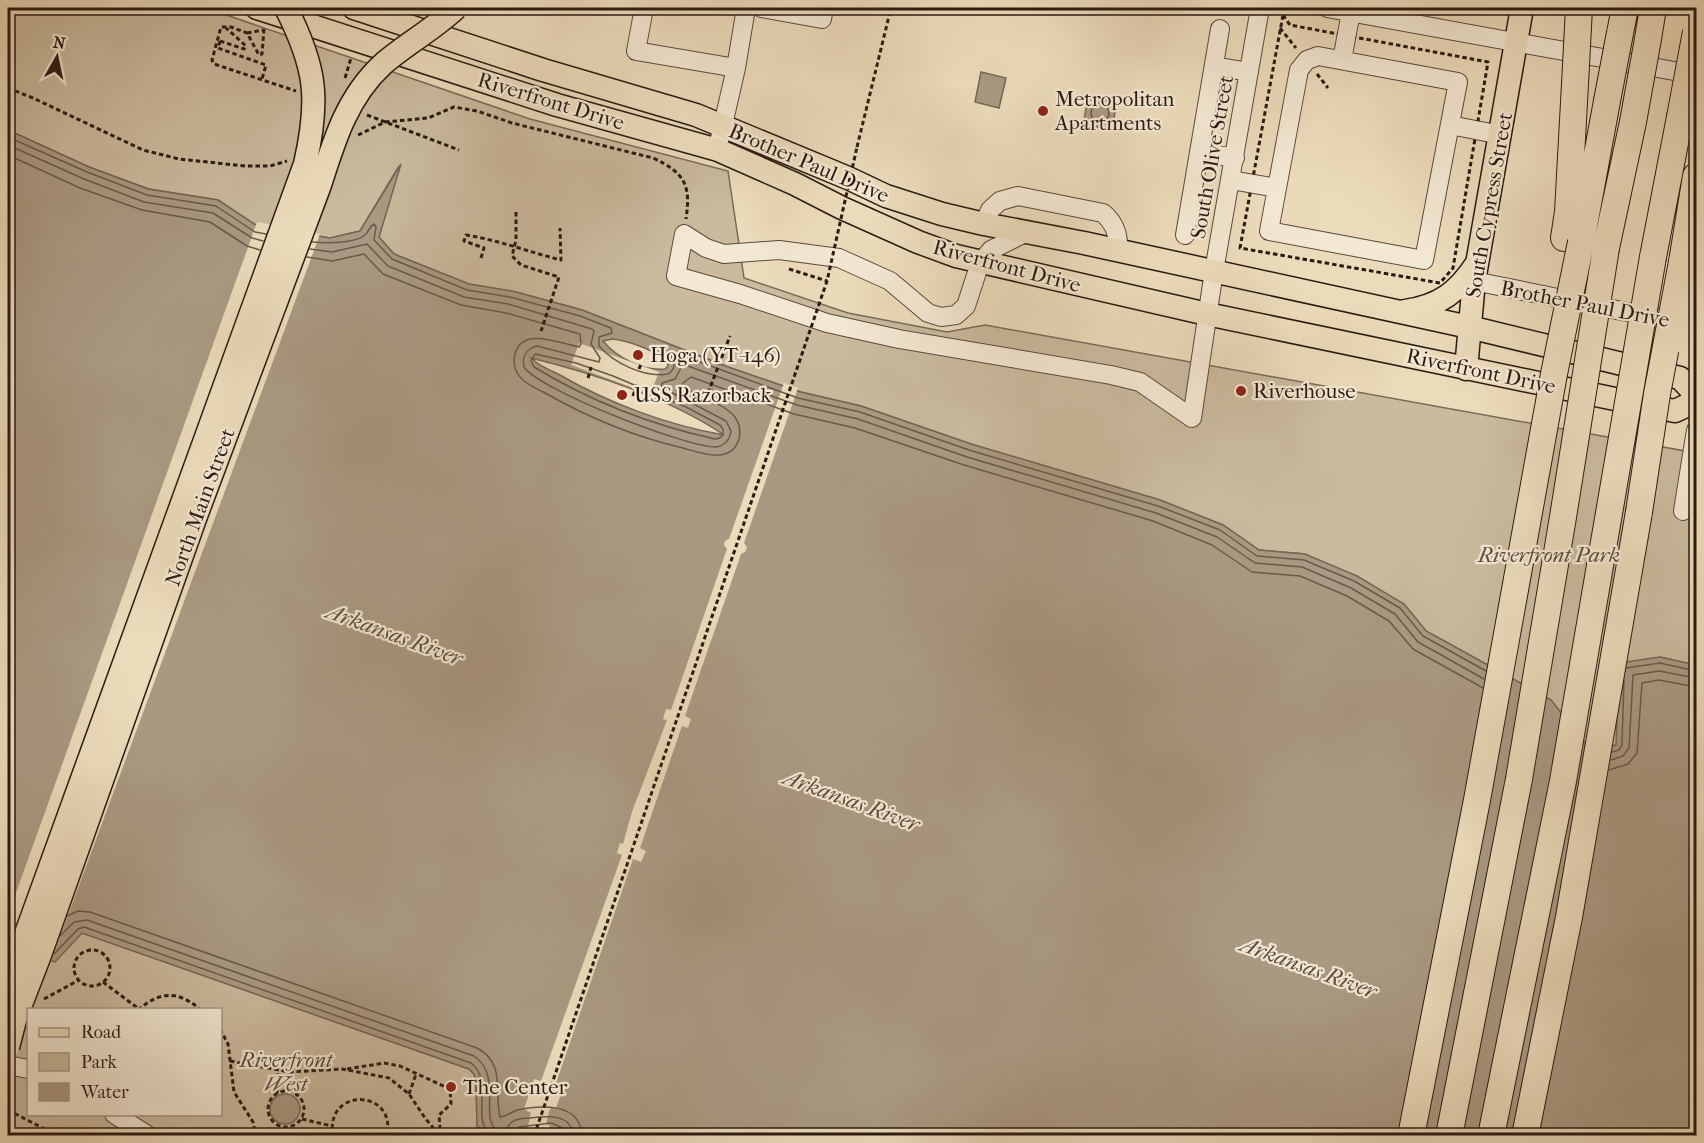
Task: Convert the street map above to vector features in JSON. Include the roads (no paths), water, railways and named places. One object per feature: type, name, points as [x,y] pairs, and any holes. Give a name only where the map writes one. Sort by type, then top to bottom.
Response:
[{"type":"highway","points":[[1572,240],[1568,212],[1579,8]]},
{"type":"highway","points":[[1410,1136],[1478,800],[1554,374],[1547,356],[1572,240],[1607,101],[1625,8]]},
{"type":"highway","points":[[1449,1136],[1519,780],[1606,248],[1633,122],[1653,8]]},
{"type":"highway","points":[[1491,1136],[1563,781],[1653,257],[1696,32]]},
{"type":"highway","points":[[1525,1136],[1569,917],[1696,176]]},
{"type":"highway","points":[[1639,512],[1696,289]]},
{"type":"main road","name":"Riverfront Drive","points":[[257,8],[557,105],[718,150],[918,242],[980,263],[1207,314],[1675,411],[1696,401]]},
{"type":"main road","name":"North Main Street","points":[[8,983],[305,164],[313,130],[315,106],[313,81],[299,33],[286,8]]},
{"type":"main road","name":"Brother Paul Drive","points":[[354,8],[543,70],[696,115],[914,206],[984,224],[1214,271]]},
{"type":"main road","name":"North Main Street","points":[[8,1047],[15,1020],[188,538],[320,185],[336,135],[351,104],[370,78],[393,56],[456,8]]},
{"type":"main road","name":"South Cypress Street","points":[[1466,369],[1476,272],[1522,8]]},
{"type":"main road","name":"Riverfront Drive","points":[[1214,271],[1469,327],[1680,378],[1696,395]]},
{"type":"main road","points":[[1398,312],[1434,304],[1453,293],[1476,272]]},
{"type":"street","points":[[644,8],[636,51],[736,68]]},
{"type":"street","points":[[718,150],[746,8]]},
{"type":"street","points":[[761,8],[822,19],[824,8]]},
{"type":"street","name":"South Olive Street","points":[[980,263],[966,306],[956,315],[941,317],[928,313],[890,281],[839,258],[779,250],[724,254],[706,248],[684,234],[676,276],[740,294],[827,323],[898,339],[1101,373],[1140,382],[1192,418],[1214,271],[1260,8]]},
{"type":"street","points":[[1327,8],[1696,75]]},
{"type":"street","points":[[1342,60],[1351,12]]},
{"type":"street","points":[[1185,235],[1221,29]]},
{"type":"street","points":[[1312,57],[1342,60],[1458,82],[1450,125],[1425,260],[1269,231],[1299,70],[1302,64],[1312,57]]},
{"type":"street","points":[[1214,66],[1249,72]]},
{"type":"street","points":[[1450,125],[1501,135]]},
{"type":"street","points":[[1199,152],[1235,158]]},
{"type":"street","points":[[1231,180],[1277,188]]},
{"type":"street","points":[[984,224],[990,210],[1000,201],[1018,196],[1103,213],[1110,219],[1119,237],[1118,250]]},
{"type":"street","points":[[980,263],[991,250],[1027,232]]},
{"type":"street","name":"Brother Paul Drive","points":[[1476,272],[1696,326]]},
{"type":"street","points":[[1683,511],[1696,430]]},
{"type":"street","points":[[8,1065],[27,1069]]},
{"type":"street","points":[[117,1116],[148,1136]]},
{"type":"water","points":[[981,72],[1006,78],[999,108],[975,102]]},
{"type":"water","points":[[1088,97],[1117,102],[1112,129],[1083,125]]},
{"type":"water","name":"Arkansas River","points":[[8,130],[89,167],[148,189],[218,200],[259,227],[330,238],[360,231],[401,164],[379,237],[394,254],[469,284],[512,291],[582,310],[728,367],[800,392],[861,406],[971,444],[1160,500],[1223,525],[1259,550],[1305,554],[1357,576],[1404,604],[1426,631],[1551,700],[1584,742],[1605,748],[1616,745],[1619,663],[1660,657],[1696,665],[1696,1135],[562,1136],[542,1128],[494,1132],[477,1126],[476,1081],[469,1069],[82,933],[55,962],[8,947]],"holes":[[[612,339],[653,352],[666,359],[668,366],[665,369],[639,366],[623,358],[603,341]],[[531,358],[580,371],[631,389],[680,410],[724,435],[638,412],[547,369]]]},
{"type":"water","points":[[285,1094],[295,1099],[300,1109],[295,1119],[285,1124],[275,1119],[270,1109],[275,1099]]},
{"type":"tram line","points":[[15,1136],[9,1088],[15,1040],[341,144],[358,111],[379,81],[405,56],[467,8]]},
{"type":"place","name":"Metropolitan Apartments","points":[[1043,111]]},
{"type":"place","name":"Hoga (YT-146)","points":[[638,355]]},
{"type":"place","name":"Riverhouse","points":[[1241,391]]},
{"type":"place","name":"USS Razorback","points":[[622,395]]},
{"type":"place","name":"The Center","points":[[451,1087]]},
{"type":"park label","name":"Riverfront Park","points":[[1549,555]]},
{"type":"park label","name":"Riverfront West","points":[[286,1072]]}]
